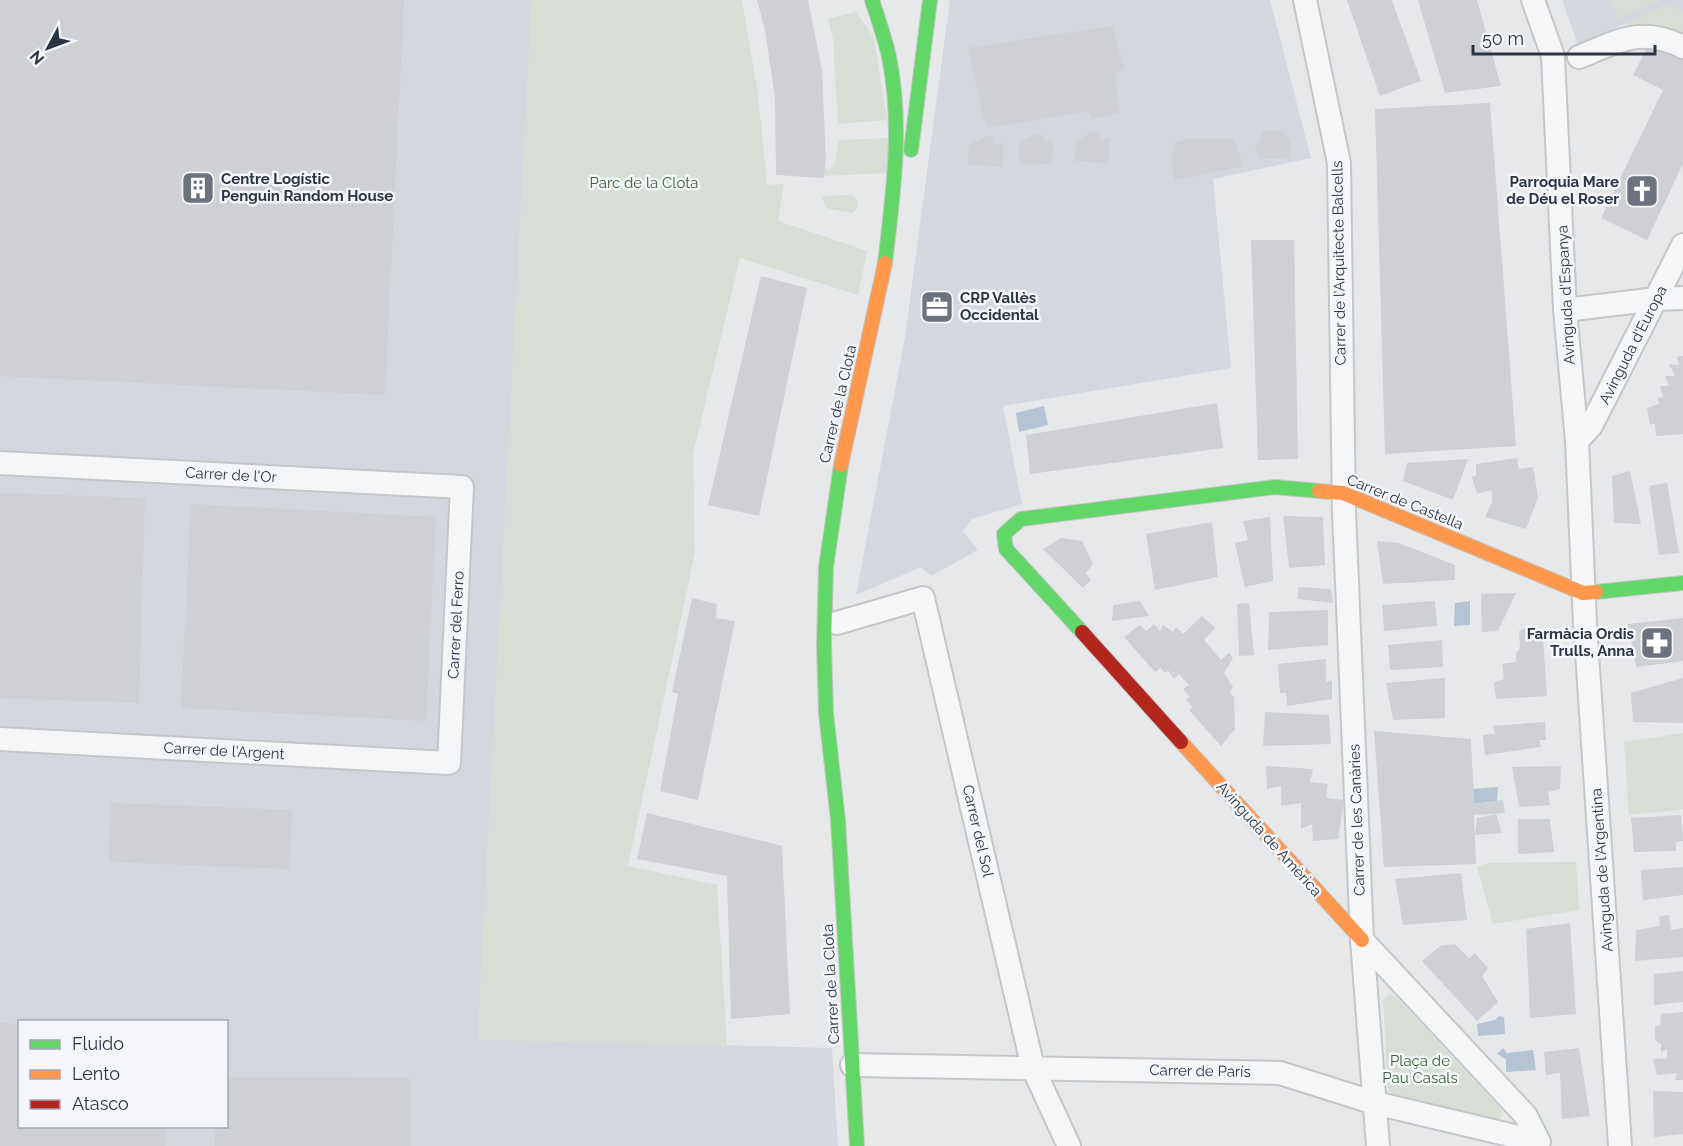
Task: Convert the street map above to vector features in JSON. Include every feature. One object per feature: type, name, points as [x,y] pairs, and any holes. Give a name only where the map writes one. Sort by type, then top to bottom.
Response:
[{"type":"street","name":"Carrer de la Clota","points":[[872,0],[889,58],[897,129],[899,192],[894,283]]},
{"type":"street","name":"Carrer de la Clota","points":[[899,192],[909,165],[930,0]]},
{"type":"street","name":"Carrer de l'Arquitecte Balcells","points":[[1305,0],[1339,163],[1343,493]]},
{"type":"street","name":"Avinguda d'Espanya","points":[[1533,0],[1552,56],[1565,310],[1577,441],[1583,593]]},
{"type":"street","points":[[1579,57],[1630,36],[1668,39],[1683,47]]},
{"type":"street","name":"Carrer de la Clota","points":[[857,1146],[838,820],[826,713],[824,645],[826,567],[844,444],[896,227]]},
{"type":"street","name":"Avinguda d'Europa","points":[[1577,441],[1591,426],[1683,245]]},
{"type":"street","points":[[1565,310],[1683,298]]},
{"type":"street","name":"Carrer de l'Or","points":[[0,463],[462,487]]},
{"type":"street","name":"Carrer del Ferro","points":[[449,764],[462,487]]},
{"type":"street","name":"Carrer de Castella","points":[[1004,534],[1021,519],[1275,487],[1343,493],[1583,593],[1683,583]]},
{"type":"street","name":"Carrer de les Canàries","points":[[1343,493],[1373,945],[1375,1103],[1378,1146]]},
{"type":"street","name":"Avinguda de Amèrica","points":[[1004,534],[1006,549],[1373,945],[1526,1116],[1539,1142]]},
{"type":"street","name":"Avinguda de l'Argentina","points":[[1583,593],[1620,1146]]},
{"type":"street","name":"Carrer del Sol","points":[[838,612],[923,598],[1034,1068],[1069,1146]]},
{"type":"street","name":"Carrer de la Clota","points":[[838,612],[840,762],[838,820]]},
{"type":"street","name":"Carrer de l'Argent","points":[[0,740],[449,764]]},
{"type":"street","name":"Carrer de París","points":[[852,1065],[1280,1073],[1375,1103],[1539,1142]]},
{"type":"shaded area","points":[[0,0],[532,0],[478,1039],[832,1048],[838,1146],[0,1146]]},
{"type":"shaded area","points":[[950,0],[1270,0],[1311,158],[1213,179],[1231,368],[1003,406],[1022,504],[972,519],[963,531],[978,550],[931,576],[921,567],[856,595],[905,337]]},
{"type":"shaded area","points":[[1562,0],[1683,0],[1683,13],[1667,5],[1578,45]]},
{"type":"green space","name":"Parc de la Clota","points":[[532,0],[742,0],[758,94],[767,185],[784,184],[778,221],[867,251],[858,295],[740,258],[693,454],[695,553],[628,866],[717,885],[727,1046],[478,1040]]},
{"type":"green space","points":[[1610,0],[1660,0],[1618,19]]},
{"type":"green space","points":[[1667,5],[1683,13],[1683,42],[1655,27],[1624,24]]},
{"type":"green space","points":[[856,12],[874,38],[887,120],[838,124],[833,39],[828,19]]},
{"type":"green space","points":[[890,138],[888,173],[824,176],[825,168],[830,169],[835,162],[839,140]]},
{"type":"green space","points":[[852,195],[857,200],[858,207],[853,213],[826,208],[822,196]]},
{"type":"green space","points":[[1683,733],[1683,809],[1629,815],[1624,742]]},
{"type":"green space","points":[[1576,862],[1579,910],[1493,924],[1477,867],[1488,863]]},
{"type":"green space","name":"Plaça de Pau Casals","points":[[1390,994],[1397,998],[1500,1108],[1502,1114],[1498,1123],[1397,1099],[1388,1089],[1383,1000]]},
{"type":"water","points":[[1044,406],[1048,425],[1019,432],[1016,413]]},
{"type":"water","points":[[1470,601],[1470,625],[1454,626],[1455,603]]},
{"type":"water","points":[[1498,787],[1497,801],[1474,804],[1473,789]]},
{"type":"water","points":[[1499,1016],[1504,1017],[1505,1034],[1478,1036],[1477,1024],[1495,1020]]},
{"type":"water","points":[[1503,1048],[1507,1053],[1533,1050],[1536,1070],[1506,1072],[1506,1059],[1497,1054]]},
{"type":"building","name":"Centre Logístic Penguin Random House","points":[[0,0],[404,0],[385,395],[0,376]]},
{"type":"building","points":[[757,0],[808,0],[822,70],[826,160],[824,178],[776,175],[775,98],[765,30]]},
{"type":"building","points":[[1347,0],[1392,0],[1421,81],[1380,96]]},
{"type":"building","points":[[1418,0],[1477,0],[1501,86],[1445,93]]},
{"type":"building","points":[[1112,26],[1124,69],[1115,72],[1120,113],[1092,119],[1087,111],[986,128],[968,48]]},
{"type":"building","points":[[1649,43],[1683,60],[1683,164],[1647,240],[1601,218],[1663,90],[1633,75]]},
{"type":"building","points":[[1490,103],[1516,446],[1385,454],[1375,109]]},
{"type":"building","points":[[1263,130],[1281,130],[1290,140],[1290,158],[1259,159],[1255,145],[1260,140]]},
{"type":"building","points":[[1093,132],[1101,133],[1101,140],[1110,138],[1108,163],[1075,161],[1076,141]]},
{"type":"building","points":[[1036,134],[1044,135],[1044,142],[1053,141],[1052,164],[1019,163],[1019,143]]},
{"type":"building","points":[[986,136],[994,137],[994,144],[1003,143],[1002,167],[968,165],[969,145]]},
{"type":"building","points":[[1187,139],[1234,139],[1243,166],[1175,180],[1171,162],[1176,143]]},
{"type":"building","points":[[1251,240],[1294,240],[1298,459],[1258,460]]},
{"type":"building","points":[[761,276],[807,288],[759,516],[708,505]]},
{"type":"building","points":[[1683,356],[1683,434],[1656,436],[1655,423],[1650,425],[1647,408],[1659,404],[1658,397],[1663,398],[1660,386],[1669,386],[1665,376],[1675,376],[1669,364],[1679,365],[1677,357]]},
{"type":"building","points":[[1217,403],[1223,448],[1030,474],[1026,435]]},
{"type":"building","points":[[1517,458],[1519,469],[1533,467],[1538,497],[1526,529],[1485,517],[1492,502],[1492,490],[1477,494],[1472,477],[1476,476],[1476,464]]},
{"type":"building","points":[[1468,459],[1453,500],[1403,481],[1407,463]]},
{"type":"building","points":[[1630,471],[1641,524],[1614,523],[1612,476]]},
{"type":"building","points":[[1667,483],[1679,553],[1659,555],[1649,486]]},
{"type":"building","points":[[0,493],[145,498],[139,703],[0,698]]},
{"type":"building","points":[[191,504],[436,517],[426,721],[181,708]]},
{"type":"building","points":[[1283,516],[1323,517],[1325,565],[1289,568]]},
{"type":"building","points":[[1270,517],[1273,581],[1245,587],[1235,543],[1248,540],[1243,521]]},
{"type":"building","points":[[1212,522],[1218,577],[1155,590],[1146,534]]},
{"type":"building","points":[[1061,538],[1082,541],[1093,564],[1086,573],[1091,580],[1083,588],[1043,549]]},
{"type":"building","points":[[1377,541],[1399,543],[1455,565],[1455,580],[1383,584]]},
{"type":"building","points":[[1298,587],[1331,589],[1333,603],[1298,599]]},
{"type":"building","points":[[1516,593],[1498,631],[1482,632],[1481,594]]},
{"type":"building","points":[[692,598],[717,604],[716,618],[735,621],[698,800],[660,791],[678,694],[672,692]]},
{"type":"building","points":[[1140,601],[1149,616],[1112,621],[1113,605]]},
{"type":"building","points":[[1435,601],[1437,626],[1384,631],[1382,605]]},
{"type":"building","points":[[1249,603],[1254,655],[1239,656],[1237,604]]},
{"type":"building","points":[[1328,610],[1328,645],[1268,650],[1269,612]]},
{"type":"building","points":[[1202,616],[1215,628],[1204,640],[1221,660],[1229,653],[1233,658],[1224,673],[1233,687],[1230,693],[1234,697],[1235,729],[1221,746],[1189,710],[1193,707],[1186,700],[1190,697],[1183,689],[1189,685],[1179,674],[1174,679],[1168,670],[1166,673],[1160,668],[1155,672],[1124,637],[1140,625],[1146,631],[1154,624],[1160,631],[1163,625],[1173,632],[1176,627],[1183,634]]},
{"type":"building","name":"Farmàcia Ordis Trulls, Anna","points":[[1683,618],[1683,661],[1636,667],[1628,624]]},
{"type":"building","points":[[1530,626],[1539,631],[1543,639],[1547,696],[1496,699],[1494,682],[1504,679],[1502,664],[1516,662],[1516,653],[1520,648],[1519,631]]},
{"type":"building","points":[[1442,640],[1443,667],[1390,670],[1388,645]]},
{"type":"building","points":[[1326,659],[1326,682],[1332,680],[1332,699],[1287,706],[1286,693],[1280,693],[1278,664]]},
{"type":"building","points":[[1445,678],[1445,718],[1393,720],[1386,683]]},
{"type":"building","points":[[1683,678],[1683,723],[1633,722],[1631,693]]},
{"type":"building","points":[[1265,712],[1329,715],[1331,744],[1263,746]]},
{"type":"building","points":[[1545,722],[1546,740],[1539,740],[1541,747],[1485,755],[1483,735],[1495,734],[1493,726]]},
{"type":"building","points":[[1374,731],[1471,739],[1474,804],[1503,800],[1505,813],[1474,815],[1476,864],[1384,867]]},
{"type":"building","points":[[1266,766],[1313,769],[1310,782],[1328,784],[1326,798],[1344,800],[1338,839],[1313,841],[1312,824],[1301,829],[1301,803],[1281,806],[1281,786],[1267,789]]},
{"type":"building","points":[[1561,766],[1560,789],[1548,792],[1550,805],[1519,807],[1512,767]]},
{"type":"building","points":[[111,803],[292,810],[289,869],[109,862]]},
{"type":"building","points":[[647,813],[782,846],[790,1014],[731,1019],[727,876],[637,859]]},
{"type":"building","points":[[1496,814],[1502,833],[1475,835],[1477,818]]},
{"type":"building","points":[[1681,815],[1683,841],[1676,842],[1676,851],[1634,852],[1631,818]]},
{"type":"building","points":[[1518,819],[1550,819],[1554,852],[1518,854]]},
{"type":"building","points":[[1683,867],[1683,895],[1643,900],[1641,870]]},
{"type":"building","points":[[1461,873],[1467,920],[1403,925],[1395,879]]},
{"type":"building","points":[[1669,915],[1671,930],[1683,928],[1683,957],[1635,961],[1636,930],[1660,926],[1659,916]]},
{"type":"building","points":[[1570,923],[1576,1014],[1530,1018],[1526,929]]},
{"type":"building","points":[[1455,944],[1469,958],[1475,953],[1488,968],[1482,976],[1498,1002],[1477,1021],[1422,961],[1440,946]]},
{"type":"building","points":[[1683,971],[1683,1002],[1654,1005],[1654,974]]},
{"type":"building","points":[[1683,1012],[1683,1080],[1675,1080],[1677,1073],[1657,1075],[1653,1059],[1667,1058],[1667,1049],[1661,1052],[1661,1044],[1655,1040],[1655,1026],[1660,1025],[1661,1014]]},
{"type":"building","points":[[0,1023],[18,1024],[18,1128],[167,1128],[166,1146],[0,1146]]},
{"type":"building","points":[[1579,1048],[1590,1116],[1562,1119],[1560,1073],[1546,1075],[1544,1052]]},
{"type":"building","points":[[228,1077],[410,1078],[410,1146],[215,1146],[215,1128],[228,1128]]},
{"type":"building","points":[[1653,1091],[1683,1092],[1683,1134],[1654,1137]]},
{"type":"traffic: fast","points":[[872,0],[889,57],[895,108],[895,160],[885,263]]},
{"type":"traffic: fast","points":[[911,150],[930,0]]},
{"type":"traffic: fast","points":[[841,465],[826,567],[824,645],[826,713],[838,820],[857,1146]]},
{"type":"traffic: fast","points":[[1082,632],[1006,549],[1004,534],[1021,519],[1275,487],[1319,491]]},
{"type":"traffic: fast","points":[[1596,592],[1683,583]]},
{"type":"traffic: slow","points":[[841,465],[885,263]]},
{"type":"traffic: slow","points":[[1319,491],[1343,493],[1583,593],[1596,592]]},
{"type":"traffic: slow","points":[[1181,742],[1362,940]]},
{"type":"traffic: jam","points":[[1082,632],[1181,742]]},
{"type":"place","name":"Centre Logístic Penguin Random House","points":[[198,188]]},
{"type":"place","name":"Parroquia Mare de Déu el Roser","points":[[1642,191]]},
{"type":"place","name":"CRP Vallès Occidental","points":[[937,307]]},
{"type":"place","name":"Farmàcia Ordis Trulls, Anna","points":[[1657,643]]}]
